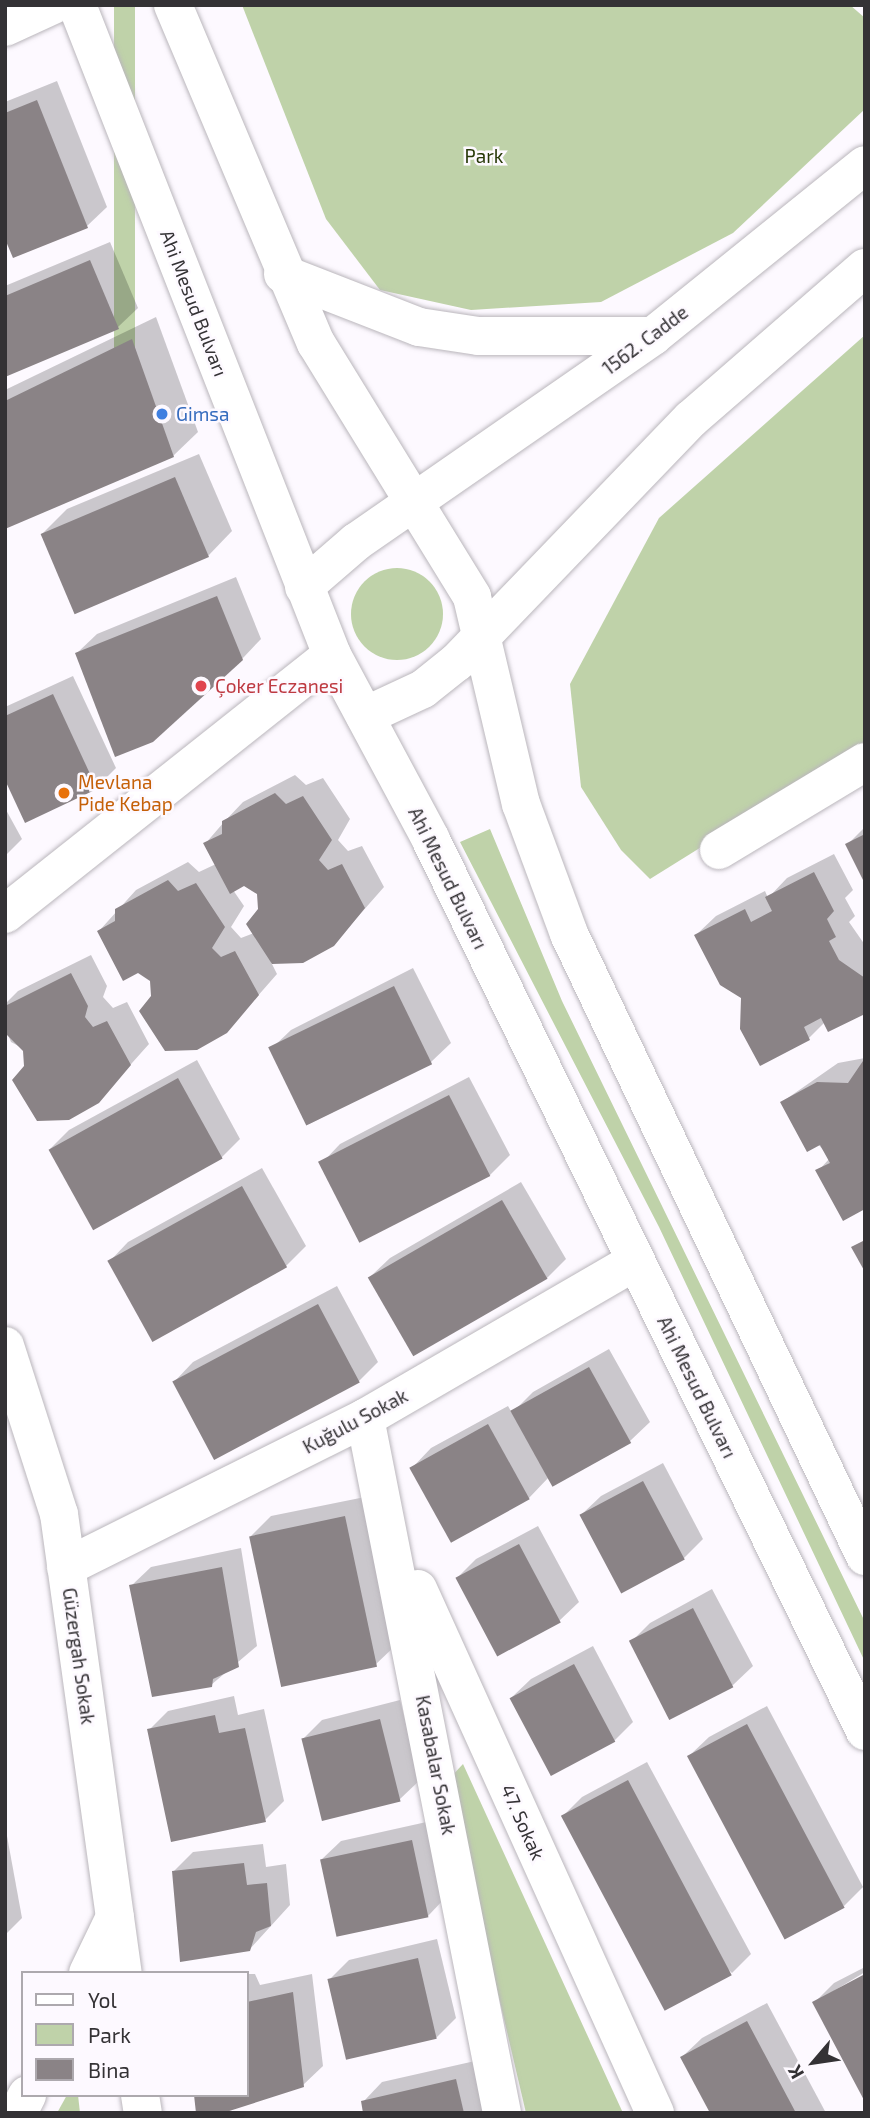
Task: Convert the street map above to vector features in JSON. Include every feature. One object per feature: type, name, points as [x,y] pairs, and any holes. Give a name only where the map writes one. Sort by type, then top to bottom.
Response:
[{"type":"main road","points":[[5,27],[53,5]]},
{"type":"main road","name":"Ahi Mesud Bulvarı","points":[[77,5],[331,655],[365,716],[636,1261],[865,1731]]},
{"type":"main road","points":[[173,5],[283,274],[337,382],[458,568],[484,635],[521,804],[569,934],[865,1556]]},
{"type":"main road","name":"1562. Cadde","points":[[304,587],[653,336],[865,165]]},
{"type":"main road","points":[[365,716],[424,689],[484,635],[691,419],[865,268]]},
{"type":"main road","points":[[283,274],[419,327],[478,336],[653,336]]},
{"type":"main road","points":[[5,914],[331,655]]},
{"type":"main road","points":[[719,850],[865,762]]},
{"type":"main road","name":"Kuğulu Sokak","points":[[66,1567],[365,1418],[636,1261]]},
{"type":"main road","name":"Güzergah Sokak","points":[[5,1346],[59,1514],[123,1971]]},
{"type":"main road","name":"Kasabalar Sokak","points":[[365,1418],[391,1531],[502,2113]]},
{"type":"main road","name":"47. Sokak","points":[[391,1531],[655,2113]]},
{"type":"main road","points":[[89,1971],[116,1917]]},
{"type":"main road","points":[[18,2113],[26,2097]]},
{"type":"green space","points":[[114,5],[135,5],[135,361],[114,361]]},
{"type":"green space","name":"Park","points":[[242,5],[850,5],[865,18],[865,109],[733,233],[601,302],[471,310],[380,290],[326,219]]},
{"type":"green space","points":[[865,335],[865,745],[650,879],[621,850],[581,787],[570,684],[659,518]]},
{"type":"green space","points":[[397,568],[414,572],[429,582],[439,597],[443,614],[439,631],[429,646],[414,656],[397,660],[380,656],[365,646],[355,631],[351,614],[355,597],[365,582],[380,572]]},
{"type":"green space","points":[[490,829],[562,1001],[865,1622],[865,1662],[659,1227],[460,842]]},
{"type":"green space","points":[[463,1764],[623,2113],[526,2113],[448,1780]]},
{"type":"green space","points":[[66,2097],[78,2097],[80,2113],[57,2113]]},
{"type":"building","points":[[37,100],[88,228],[13,258],[5,239],[5,113]]},
{"type":"building","points":[[90,260],[119,329],[5,377],[5,296]]},
{"type":"building","points":[[132,339],[174,457],[5,529],[5,401]]},
{"type":"building","points":[[175,477],[209,557],[75,614],[41,534]]},
{"type":"building","points":[[217,596],[243,660],[153,742],[115,757],[75,653]]},
{"type":"building","points":[[53,694],[97,789],[25,823],[5,780],[5,716]]},
{"type":"building","points":[[275,793],[286,804],[303,796],[332,840],[319,860],[328,870],[342,864],[365,908],[334,946],[303,963],[272,964],[246,924],[258,909],[257,894],[244,886],[230,894],[203,843],[222,834],[222,821]]},
{"type":"building","points":[[865,834],[865,884],[845,844]]},
{"type":"building","points":[[814,872],[834,911],[827,919],[836,937],[829,941],[839,960],[865,978],[865,1014],[828,1032],[821,1018],[804,1027],[810,1040],[760,1066],[740,1029],[741,998],[720,985],[694,935],[745,909],[751,922],[772,911],[765,897]]},
{"type":"building","points":[[168,880],[178,891],[196,883],[225,927],[212,948],[221,957],[235,951],[259,995],[227,1033],[197,1050],[165,1051],[139,1011],[151,996],[150,981],[138,973],[123,981],[97,931],[115,921],[115,909]]},
{"type":"building","points":[[71,973],[88,1006],[85,1017],[93,1027],[107,1021],[131,1065],[99,1103],[69,1120],[37,1121],[12,1080],[24,1066],[23,1051],[5,1033],[5,1006]]},
{"type":"building","points":[[394,986],[432,1064],[306,1126],[268,1047]]},
{"type":"building","points":[[865,1058],[865,1209],[843,1221],[815,1170],[830,1163],[820,1145],[807,1152],[780,1102],[817,1082],[848,1083]]},
{"type":"building","points":[[178,1078],[223,1158],[93,1230],[49,1150]]},
{"type":"building","points":[[449,1095],[490,1176],[359,1243],[318,1162]]},
{"type":"building","points":[[242,1186],[287,1267],[152,1342],[107,1261]]},
{"type":"building","points":[[502,1200],[548,1279],[413,1356],[368,1278]]},
{"type":"building","points":[[865,1240],[865,1272],[851,1247]]},
{"type":"building","points":[[318,1304],[360,1383],[214,1460],[172,1381]]},
{"type":"building","points":[[589,1367],[631,1443],[552,1487],[510,1411]]},
{"type":"building","points":[[488,1424],[530,1499],[451,1543],[409,1468]]},
{"type":"building","points":[[643,1481],[685,1560],[621,1593],[579,1515]]},
{"type":"building","points":[[345,1516],[377,1667],[281,1687],[249,1536]]},
{"type":"building","points":[[519,1544],[561,1623],[497,1656],[455,1578]]},
{"type":"building","points":[[222,1567],[239,1667],[213,1679],[212,1687],[152,1697],[129,1585]]},
{"type":"building","points":[[693,1608],[733,1687],[669,1720],[629,1641]]},
{"type":"building","points":[[574,1664],[615,1742],[551,1776],[510,1698]]},
{"type":"building","points":[[215,1715],[219,1733],[245,1728],[266,1822],[171,1842],[147,1729]]},
{"type":"building","points":[[380,1719],[401,1801],[322,1821],[301,1739]]},
{"type":"building","points":[[747,1724],[845,1908],[785,1940],[687,1756]]},
{"type":"building","points":[[628,1780],[732,1975],[665,2011],[561,1816]]},
{"type":"building","points":[[412,1840],[428,1917],[336,1937],[320,1860]]},
{"type":"building","points":[[244,1863],[247,1885],[267,1883],[271,1926],[256,1932],[250,1951],[180,1962],[172,1871]]},
{"type":"building","points":[[418,1958],[437,2039],[346,2060],[327,1979]]},
{"type":"building","points":[[865,1974],[865,2102],[812,2002]]},
{"type":"building","points":[[293,1992],[304,2087],[223,2113],[196,2113],[194,2097],[248,2097],[248,2002]]},
{"type":"building","points":[[747,2021],[796,2113],[710,2113],[680,2057]]},
{"type":"building","points":[[456,2079],[464,2113],[363,2113],[361,2101]]},
{"type":"place","name":"Gimsa","points":[[162,414]]},
{"type":"place","name":"Çoker Eczanesi","points":[[201,686]]},
{"type":"place","name":"Mevlana Pide Kebap","points":[[64,793]]}]
